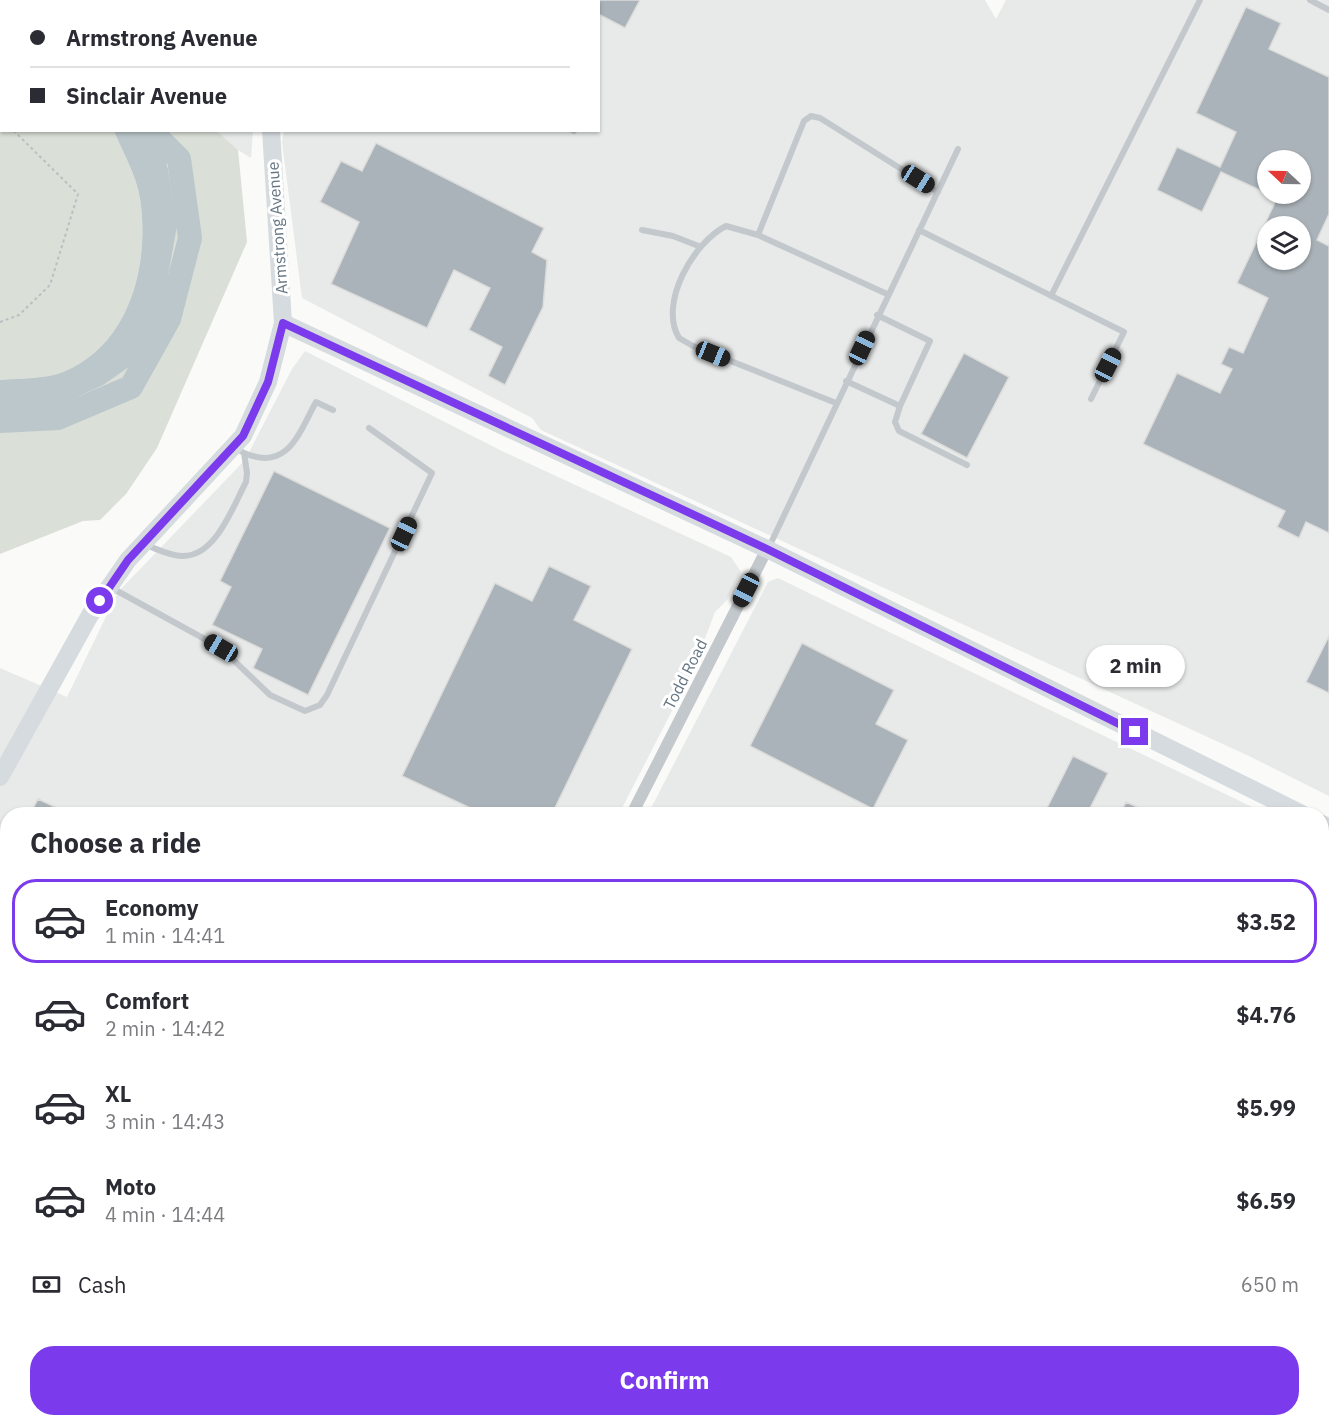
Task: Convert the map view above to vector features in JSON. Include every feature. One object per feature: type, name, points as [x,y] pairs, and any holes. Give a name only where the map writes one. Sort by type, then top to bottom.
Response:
[{"type":"street","name":"Armstrong Avenue","points":[[0,777],[90,615],[143,544],[238,450],[268,382],[283,323],[271,132]]},
{"type":"street","points":[[283,323],[767,549],[1288,807]]},
{"type":"street","name":"Todd Road","points":[[636,807],[767,549]]},
{"type":"lane","points":[[1051,296],[1200,0]]},
{"type":"lane","points":[[1310,0],[1329,10]]},
{"type":"lane","points":[[758,235],[804,121],[811,116],[820,118],[938,192]]},
{"type":"lane","points":[[767,549],[958,149]]},
{"type":"lane","points":[[836,403],[693,346],[679,338],[672,318],[675,297],[686,268],[714,232],[726,226],[758,235],[887,294]]},
{"type":"lane","points":[[642,230],[673,236],[701,247]]},
{"type":"lane","points":[[919,230],[1124,332],[1091,399]]},
{"type":"lane","points":[[877,315],[930,341],[894,422],[899,431],[967,465]]},
{"type":"lane","points":[[846,381],[900,406]]},
{"type":"lane","points":[[238,450],[261,459],[279,455],[292,445],[316,402],[333,410]]},
{"type":"lane","points":[[110,587],[221,648],[270,695],[305,711],[313,710],[327,695],[432,473],[369,428]]},
{"type":"lane","points":[[143,544],[182,556],[193,556],[204,549],[219,531],[246,482],[248,472],[238,450]]},
{"type":"path","points":[[0,322],[19,315],[50,285],[78,194],[15,132]]},
{"type":"shaded area","points":[[600,0],[985,0],[996,19],[1006,0],[1329,0],[1329,796],[1251,757],[541,430],[532,418],[302,298],[282,142],[284,132],[600,132]]},
{"type":"shaded area","points":[[0,132],[114,132],[136,181],[140,199],[142,250],[138,275],[130,300],[119,323],[105,343],[86,359],[56,374],[0,380]]},
{"type":"shaded area","points":[[114,132],[156,132],[168,169],[177,226],[159,325],[142,358],[103,385],[54,408],[0,424],[0,380],[41,377],[63,372],[86,359],[105,343],[119,323],[138,275],[142,250],[140,199],[133,173]]},
{"type":"shaded area","points":[[156,132],[218,132],[238,150],[247,242],[157,448],[126,494],[100,520],[83,521],[0,554],[0,424],[19,421],[56,408],[92,390],[142,358],[168,169]]},
{"type":"shaded area","points":[[218,132],[253,132],[251,158]]},
{"type":"shaded area","points":[[305,351],[504,452],[731,557],[741,572],[727,600],[715,612],[693,670],[623,807],[0,807],[0,668],[67,697],[118,592],[245,460],[292,369]]},
{"type":"shaded area","points":[[778,578],[1252,807],[652,807],[768,582]]},
{"type":"building","points":[[600,0],[640,0],[625,28],[600,15]]},
{"type":"building","points":[[1246,7],[1281,23],[1269,49],[1329,77],[1329,214],[1317,240],[1329,246],[1329,533],[1306,522],[1299,538],[1277,527],[1285,511],[1143,444],[1177,373],[1220,393],[1232,369],[1221,364],[1229,347],[1243,353],[1268,298],[1237,283],[1257,241],[1257,270],[1311,270],[1311,216],[1269,216],[1274,204],[1311,204],[1311,150],[1257,150],[1257,189],[1221,172],[1202,212],[1157,190],[1177,147],[1220,167],[1236,132],[1196,113]]},
{"type":"building","points":[[376,143],[544,228],[532,252],[547,260],[543,307],[505,385],[488,376],[502,347],[469,330],[490,288],[454,270],[427,328],[331,284],[359,222],[320,202],[341,161],[362,171]]},
{"type":"building","points":[[964,353],[1009,377],[967,458],[921,434]]},
{"type":"building","points":[[274,471],[390,528],[308,695],[253,668],[262,649],[212,625],[231,587],[220,581]]},
{"type":"building","points":[[549,566],[591,586],[574,620],[632,649],[555,807],[468,807],[402,776],[495,583],[532,601]]},
{"type":"building","points":[[1329,636],[1329,693],[1306,682]]},
{"type":"building","points":[[802,643],[894,690],[876,724],[908,740],[874,807],[869,807],[750,746]]},
{"type":"building","points":[[1073,756],[1108,773],[1091,807],[1048,807]]},
{"type":"building","points":[[38,799],[55,807],[34,807]]},
{"type":"building","points":[[1126,802],[1137,807],[1124,807]]},
{"type":"waterway","points":[[0,421],[58,418],[131,387],[169,319],[190,238],[179,159],[152,132]]},
{"type":"route","points":[[100,601],[128,560],[243,436],[268,382],[283,323],[767,549],[1135,732]]}]
